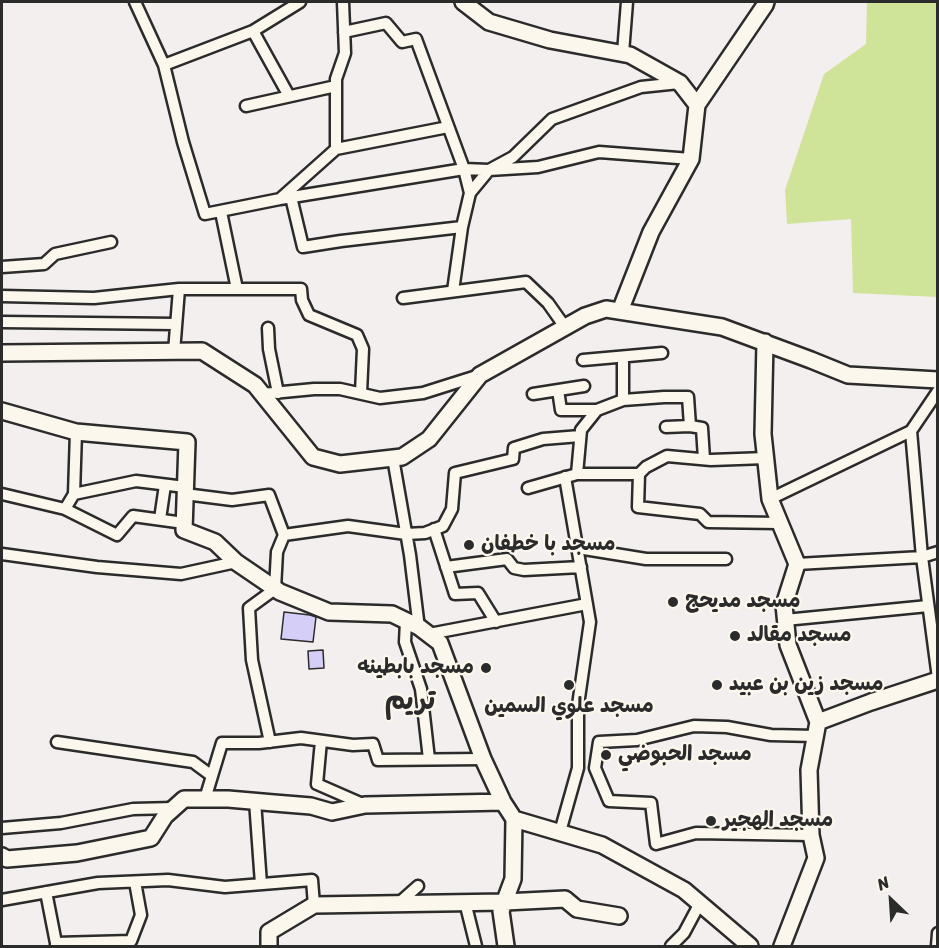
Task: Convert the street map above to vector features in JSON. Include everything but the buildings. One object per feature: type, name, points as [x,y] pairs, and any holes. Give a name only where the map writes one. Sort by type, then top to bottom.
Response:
[{"type":"street","points":[[135,2],[164,65],[183,142],[205,214],[286,198],[464,169],[538,167],[599,152],[690,159]]},
{"type":"street","points":[[164,65],[253,31],[300,2]]},
{"type":"street","points":[[336,149],[336,79],[345,53],[343,2]]},
{"type":"street","points":[[463,2],[489,22],[550,40],[630,55],[680,83],[697,105]]},
{"type":"street","points":[[623,53],[627,2]]},
{"type":"street","points":[[620,311],[651,232],[690,159],[697,105],[766,2]]},
{"type":"street","points":[[344,32],[386,22],[402,42],[416,39],[464,169],[470,193]]},
{"type":"street","points":[[253,31],[289,96]]},
{"type":"street","points":[[453,291],[462,227],[470,193],[489,170],[513,158],[552,119],[641,87],[680,83]]},
{"type":"street","points":[[246,106],[336,86]]},
{"type":"street","points":[[286,198],[336,149],[448,127]]},
{"type":"street","points":[[286,198],[303,247],[462,227]]},
{"type":"street","points":[[221,212],[237,289]]},
{"type":"street","points":[[2,267],[45,264],[55,254],[111,242]]},
{"type":"street","points":[[403,298],[526,282],[548,303],[565,327]]},
{"type":"street","points":[[2,296],[94,298],[179,290],[301,289],[302,300],[309,315],[357,335],[363,349],[361,393]]},
{"type":"street","points":[[174,352],[179,290]]},
{"type":"street","points":[[270,393],[340,388],[380,398],[423,393],[480,375],[585,316],[606,309],[722,327],[848,375],[938,380]]},
{"type":"street","points":[[2,322],[176,324]]},
{"type":"street","points":[[268,328],[270,393]]},
{"type":"street","points":[[765,342],[763,434],[770,499],[797,564],[784,604],[788,645],[817,729],[809,770],[811,835],[816,858],[783,946]]},
{"type":"street","points":[[2,353],[202,351],[270,393],[314,457],[340,464],[402,457],[429,439],[480,375]]},
{"type":"street","points":[[583,360],[662,353]]},
{"type":"street","points":[[623,357],[623,400]]},
{"type":"street","points":[[533,394],[584,386]]},
{"type":"street","points":[[558,390],[561,410],[597,410],[623,400],[688,397],[690,426]]},
{"type":"street","points":[[770,499],[910,431],[938,391]]},
{"type":"street","points":[[577,474],[581,430],[597,410]]},
{"type":"street","points":[[2,411],[76,432],[187,442],[184,531],[215,542],[236,562],[275,589],[329,612],[392,614],[419,627],[440,643],[483,759],[502,802],[514,819],[513,879],[501,911],[506,946]]},
{"type":"street","points":[[666,427],[690,426],[702,429],[704,459]]},
{"type":"street","points":[[811,835],[696,833],[656,844],[651,803],[609,801],[595,768],[599,742],[637,740],[694,726],[727,727],[771,735],[817,729],[871,702],[938,679],[922,557],[910,431]]},
{"type":"street","points":[[65,509],[74,494],[76,432]]},
{"type":"street","points":[[284,535],[348,526],[406,534],[425,533],[443,525],[452,508],[455,473],[513,459],[514,448],[543,439],[580,436]]},
{"type":"street","points":[[765,458],[704,459],[668,456],[646,467],[639,474],[638,507],[700,514],[708,522],[780,523]]},
{"type":"street","points":[[393,458],[418,620],[406,621]]},
{"type":"street","points":[[528,488],[577,474],[639,474]]},
{"type":"street","points":[[560,832],[578,768],[578,705],[590,622],[565,477]]},
{"type":"street","points":[[74,494],[136,481],[232,500],[269,495],[284,535],[277,552],[275,589]]},
{"type":"street","points":[[160,519],[165,485]]},
{"type":"street","points":[[2,494],[65,509],[117,535],[133,516],[184,523]]},
{"type":"street","points":[[434,529],[455,594],[478,593],[496,622]]},
{"type":"street","points":[[578,548],[646,559],[726,559]]},
{"type":"street","points":[[797,564],[922,557],[938,552]]},
{"type":"street","points":[[2,554],[97,567],[181,574],[236,562]]},
{"type":"street","points":[[446,567],[507,559],[514,567],[524,570],[581,567]]},
{"type":"street","points":[[270,742],[252,660],[249,608],[275,589]]},
{"type":"street","points":[[429,634],[587,604]]},
{"type":"street","points":[[785,620],[928,606]]},
{"type":"street","points":[[406,621],[405,642],[421,689],[429,759]]},
{"type":"street","points":[[205,799],[222,743],[270,742],[301,738],[353,745],[373,744],[378,760],[483,759]]},
{"type":"street","points":[[321,741],[316,784],[365,805]]},
{"type":"street","points":[[57,742],[193,762],[212,776]]},
{"type":"street","points":[[2,856],[7,858],[77,853],[151,838],[165,816],[184,799],[255,801],[311,806],[332,812],[365,805],[502,802]]},
{"type":"street","points":[[255,801],[261,884]]},
{"type":"street","points":[[2,828],[61,823],[133,809],[174,808]]},
{"type":"street","points":[[514,819],[602,845],[684,890],[750,946]]},
{"type":"street","points":[[2,900],[98,883],[168,880],[225,887],[312,880],[314,905]]},
{"type":"street","points":[[46,892],[56,945],[132,944],[141,915],[135,882]]},
{"type":"street","points":[[400,903],[418,886]]},
{"type":"street","points":[[269,946],[269,932],[314,905],[565,899],[578,909],[619,916]]},
{"type":"street","points":[[465,902],[476,946]]},
{"type":"street","points":[[671,946],[684,933],[700,903]]},
{"type":"street","points":[[937,936],[937,946]]},
{"type":"green space","points":[[867,2],[937,2],[937,297],[853,293],[851,219],[787,224],[785,190],[824,74],[866,44]]},
{"type":"place","name":"مسجد با خطفان","points":[[469,545]]},
{"type":"place","name":"مسجد مديحج","points":[[673,602]]},
{"type":"place","name":"مسجد مقالد","points":[[735,636]]},
{"type":"place","name":"مسجد بابطينه","points":[[486,668]]},
{"type":"place","name":"مسجد علوي السمين","points":[[569,685]]},
{"type":"place","name":"مسجد زين بن عبيد","points":[[717,685]]},
{"type":"place","name":"مسجد الحبوضي","points":[[606,755]]},
{"type":"place","name":"مسجد الهجير","points":[[711,821]]},
{"type":"district","name":"تريم","points":[[410,702]]}]
